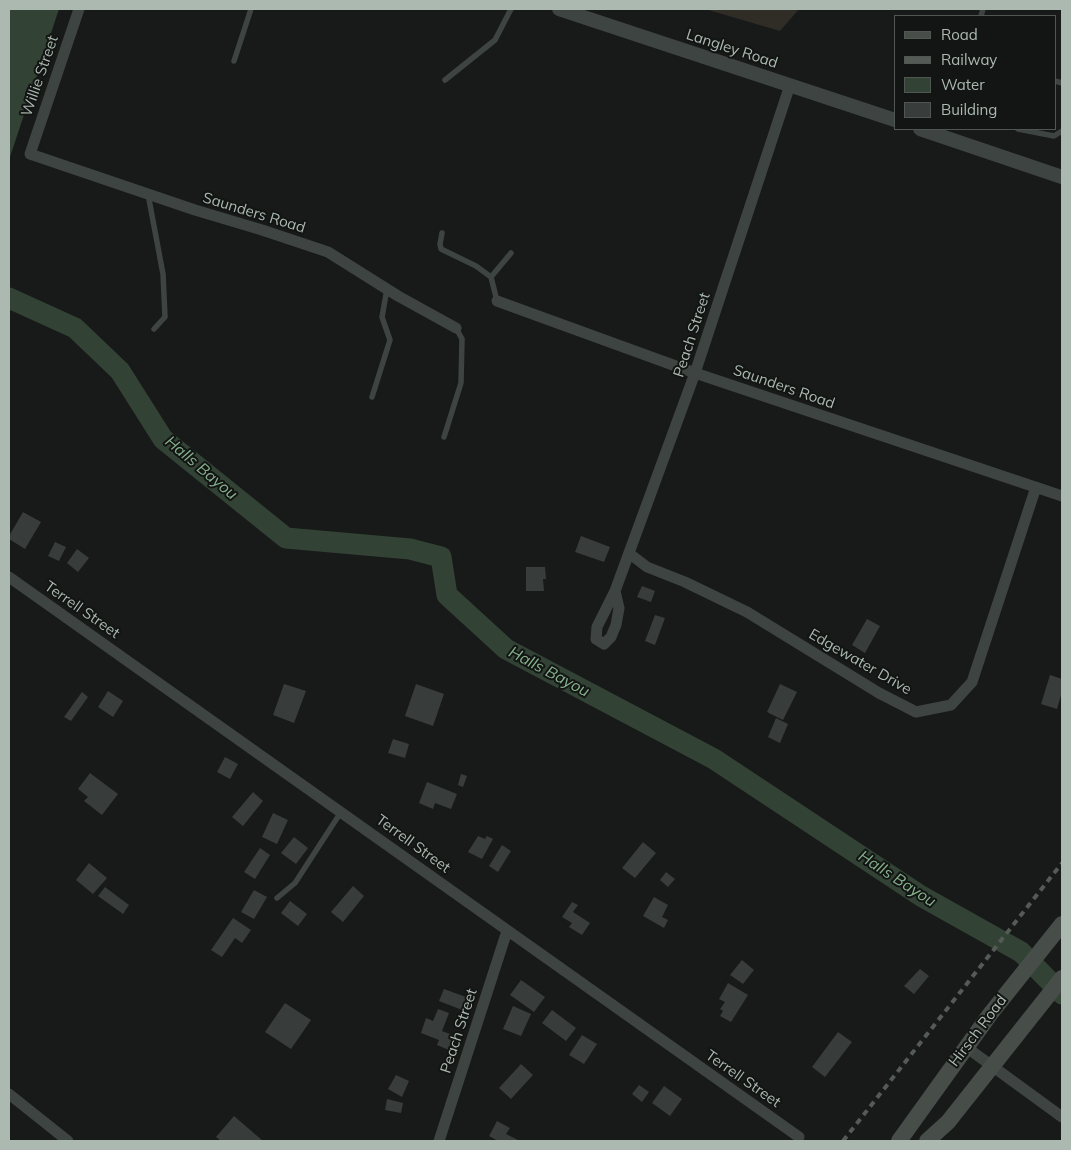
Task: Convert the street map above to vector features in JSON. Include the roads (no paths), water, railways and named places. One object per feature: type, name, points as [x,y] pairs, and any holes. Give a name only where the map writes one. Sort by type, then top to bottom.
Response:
[{"type":"main road","name":"Hirsch Road","points":[[898,1141],[991,1012],[1062,924]]},
{"type":"main road","points":[[927,1141],[948,1122],[1062,978]]},
{"type":"street","name":"Willie Street","points":[[30,154],[79,9]]},
{"type":"street","name":"Langley Road","points":[[560,9],[894,120]]},
{"type":"street","name":"Peach Street","points":[[615,591],[696,373],[790,85]]},
{"type":"street","points":[[923,130],[1062,177]]},
{"type":"street","name":"Saunders Road","points":[[30,154],[328,252],[387,289],[456,328]]},
{"type":"street","name":"Saunders Road","points":[[497,301],[696,373],[1062,496]]},
{"type":"street","name":"Edgewater Drive","points":[[630,554],[647,568],[686,582],[747,612],[879,693],[916,712],[951,705],[972,682],[1036,488]]},
{"type":"street","name":"Terrell Street","points":[[9,577],[799,1137]]},
{"type":"street","name":"Peach Street","points":[[439,1141],[508,931]]},
{"type":"street","points":[[966,1047],[1062,1117]]},
{"type":"street","points":[[9,1094],[68,1141]]},
{"type":"lane","points":[[234,61],[251,9]]},
{"type":"lane","points":[[445,80],[495,40],[511,9]]},
{"type":"lane","points":[[1022,130],[1054,136],[1062,131]]},
{"type":"lane","points":[[148,194],[163,274],[165,317],[154,329]]},
{"type":"lane","points":[[442,233],[441,249],[476,266],[492,277],[497,301]]},
{"type":"lane","points":[[492,277],[511,253]]},
{"type":"lane","points":[[372,397],[390,340],[382,317],[387,289]]},
{"type":"lane","points":[[444,437],[461,383],[462,339],[456,328]]},
{"type":"lane","points":[[277,898],[295,883],[341,812]]},
{"type":"water","points":[[9,9],[59,9],[9,160]]},
{"type":"waterway","name":"Halls Bayou","points":[[9,298],[75,328],[120,371],[163,439],[286,538],[410,549],[441,557],[447,595],[506,649],[714,759],[921,896],[1021,952],[1062,994]]},
{"type":"railway","points":[[843,1141],[1062,863]]}]
